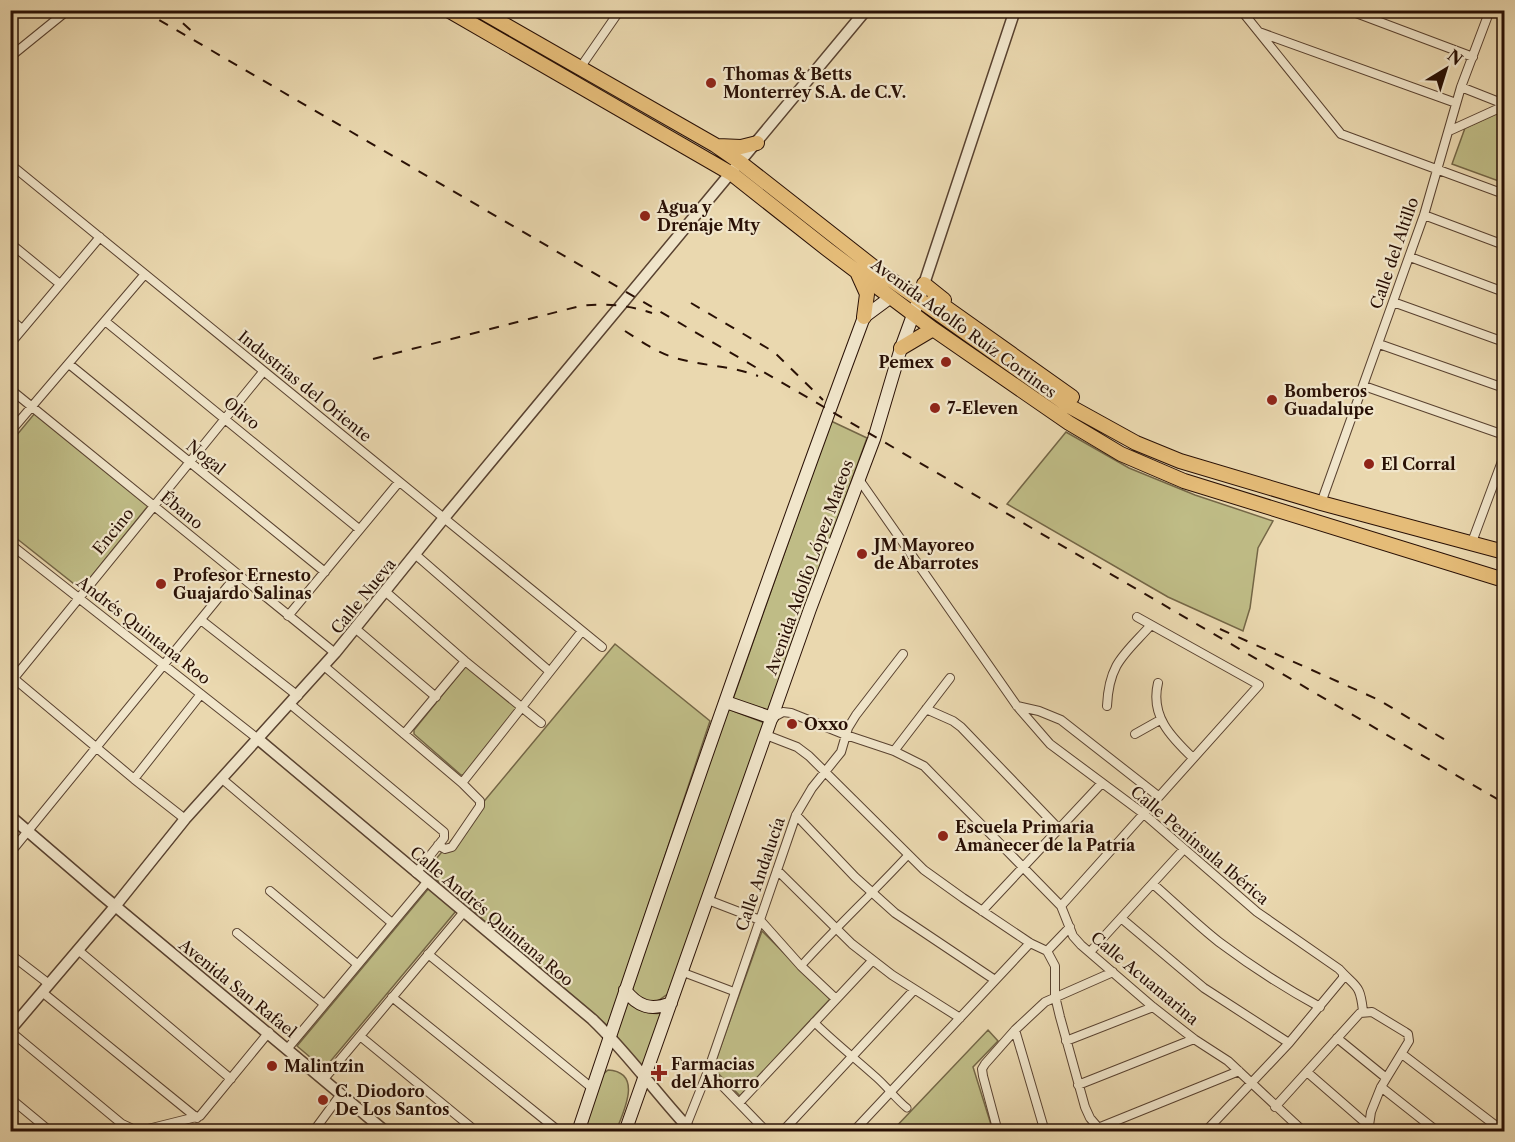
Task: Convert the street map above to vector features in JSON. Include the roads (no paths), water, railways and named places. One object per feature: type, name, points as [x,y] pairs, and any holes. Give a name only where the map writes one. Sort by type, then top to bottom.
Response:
[{"type":"main road","name":"Avenida Adolfo Ruíz Cortines","points":[[448,10],[732,174],[933,329],[1069,423],[1121,454],[1184,481],[1504,580]]},
{"type":"main road","name":"Avenida Adolfo Ruíz Cortines","points":[[479,10],[741,162],[839,241],[919,293],[1069,406],[1136,443],[1180,461],[1318,502],[1504,552]]},
{"type":"main road","points":[[715,145],[732,148],[757,143]]},
{"type":"main road","points":[[857,272],[867,294],[864,317]]},
{"type":"main road","name":"Avenida Adolfo Ruíz Cortines","points":[[919,293],[934,299],[1108,419],[1183,453],[1298,489],[1318,502]]},
{"type":"main road","points":[[864,317],[891,297],[919,293]]},
{"type":"main road","name":"Avenida Adolfo López Mateos","points":[[625,1131],[858,478],[874,439],[919,293]]},
{"type":"main road","name":"Avenida Adolfo López Mateos","points":[[578,1131],[609,1035],[726,702],[864,317]]},
{"type":"main road","points":[[901,348],[933,329]]},
{"type":"main road","points":[[726,702],[772,718]]},
{"type":"main road","points":[[625,990],[632,999],[646,1007],[660,1007],[671,1003]]},
{"type":"street","points":[[10,57],[68,10]]},
{"type":"street","points":[[580,68],[620,10]]},
{"type":"street","name":"Calle Nueva","points":[[10,1030],[113,908],[184,819],[356,629],[444,518],[866,10]]},
{"type":"street","name":"Avenida Adolfo López Mateos","points":[[919,293],[1015,10]]},
{"type":"street","points":[[1241,10],[1341,134],[1504,194]]},
{"type":"street","points":[[1348,10],[1473,57]]},
{"type":"street","name":"Calle del Altillo","points":[[1318,502],[1364,386],[1410,257],[1461,87],[1490,10]]},
{"type":"street","points":[[1259,32],[1456,103]]},
{"type":"street","points":[[1461,87],[1504,105]]},
{"type":"street","points":[[1449,131],[1504,105]]},
{"type":"street","name":"Industrias del Oriente","points":[[10,164],[602,647]]},
{"type":"street","points":[[1424,215],[1504,245]]},
{"type":"street","points":[[10,344],[99,237]]},
{"type":"street","points":[[10,243],[60,284]]},
{"type":"street","points":[[1410,257],[1504,292]]},
{"type":"street","points":[[10,432],[145,274]]},
{"type":"street","points":[[1393,302],[1504,342]]},
{"type":"street","points":[[10,319],[22,329]]},
{"type":"street","name":"Olivo","points":[[105,321],[359,529]]},
{"type":"street","points":[[1379,344],[1504,388]]},
{"type":"street","name":"Nogal","points":[[69,364],[325,572]]},
{"type":"street","name":"Encino","points":[[12,679],[263,372]]},
{"type":"street","points":[[1364,386],[1504,435]]},
{"type":"street","name":"Ébano","points":[[10,389],[335,653]]},
{"type":"street","points":[[1472,542],[1504,456]]},
{"type":"street","name":"Calle Península Ibérica","points":[[858,478],[1017,706],[1050,744],[1144,814],[1257,912],[1339,969],[1358,987],[1362,1012]]},
{"type":"street","points":[[1495,481],[1504,484]]},
{"type":"street","points":[[288,616],[399,482]]},
{"type":"street","name":"Andrés Quintana Roo","points":[[10,544],[258,739]]},
{"type":"street","points":[[416,555],[549,671]]},
{"type":"street","points":[[10,853],[237,575]]},
{"type":"street","points":[[386,592],[541,723]]},
{"type":"street","points":[[1061,906],[1259,685],[1137,617]]},
{"type":"street","points":[[201,620],[445,835],[416,873]]},
{"type":"street","points":[[1107,706],[1112,671],[1151,625]]},
{"type":"street","points":[[356,629],[435,697]]},
{"type":"street","points":[[462,783],[582,631]]},
{"type":"street","name":"Calle Andalucía","points":[[689,1129],[796,815],[841,752],[856,715],[903,654]]},
{"type":"street","points":[[404,734],[465,661]]},
{"type":"street","points":[[324,666],[477,798],[480,806],[452,847],[445,849],[438,845]]},
{"type":"street","points":[[894,751],[950,678]]},
{"type":"street","points":[[12,679],[184,819]]},
{"type":"street","points":[[1158,683],[1156,699],[1160,720],[1174,740],[1193,758]]},
{"type":"street","points":[[134,779],[201,694]]},
{"type":"street","name":"Calle Península Ibérica","points":[[1017,706],[1039,711],[1061,720],[1158,796]]},
{"type":"street","points":[[927,710],[953,721],[960,727],[1059,829]]},
{"type":"street","name":"Calle Acuamarina","points":[[772,718],[783,712],[791,713],[894,751],[914,760],[933,773],[1061,906],[1073,936],[1153,1007],[1253,1082],[1275,1107],[1304,1131]]},
{"type":"street","points":[[1135,734],[1160,720]]},
{"type":"street","points":[[766,735],[797,747],[908,855],[938,880],[1030,943],[1047,951],[1054,966],[1055,996],[1078,1085],[1085,1107],[1100,1130],[1239,1071]]},
{"type":"street","name":"Calle Andrés Quintana Roo","points":[[258,739],[609,1035],[644,1079],[689,1129]]},
{"type":"street","points":[[221,778],[392,923]]},
{"type":"street","points":[[982,911],[1101,784]]},
{"type":"street","points":[[796,815],[872,894],[918,930],[995,980]]},
{"type":"street","name":"Avenida San Rafael","points":[[10,816],[26,834],[113,908],[125,914],[386,1131]]},
{"type":"street","name":"Avenida San Rafael","points":[[10,826],[26,834]]},
{"type":"street","points":[[1090,952],[1184,849]]},
{"type":"street","points":[[801,966],[835,928],[872,894],[908,855]]},
{"type":"street","points":[[777,870],[872,961],[960,1018]]},
{"type":"street","points":[[288,1048],[427,882]]},
{"type":"street","points":[[1153,884],[1242,959],[1282,986],[1320,1007]]},
{"type":"street","points":[[270,891],[357,964]]},
{"type":"street","points":[[708,900],[760,920],[801,966],[836,999]]},
{"type":"street","points":[[324,1079],[463,913]]},
{"type":"street","points":[[1121,918],[1204,988],[1289,1043]]},
{"type":"street","points":[[1047,951],[1070,927]]},
{"type":"street","points":[[237,933],[324,1004]]},
{"type":"street","points":[[853,1131],[1030,943]]},
{"type":"street","points":[[78,950],[231,1079]]},
{"type":"street","points":[[10,954],[196,1118]]},
{"type":"street","points":[[428,954],[592,1088]]},
{"type":"street","points":[[739,1103],[872,961]]},
{"type":"street","points":[[682,972],[735,992]]},
{"type":"street","points":[[998,1131],[982,1070],[985,1064],[1036,1009],[1055,996],[1113,972]]},
{"type":"street","points":[[1205,1131],[1289,1043],[1320,1007],[1343,975]]},
{"type":"street","points":[[782,1131],[914,990]]},
{"type":"street","points":[[392,997],[560,1131]]},
{"type":"street","points":[[1066,1041],[1153,1007]]},
{"type":"street","points":[[1275,1107],[1306,1072],[1337,1038],[1362,1012],[1372,1012],[1408,1034],[1409,1042],[1385,1077],[1368,1128],[1306,1072]]},
{"type":"street","points":[[814,1022],[907,1108]]},
{"type":"street","points":[[10,1030],[128,1127],[144,1130],[196,1118],[206,1110],[268,1032]]},
{"type":"street","points":[[1015,1030],[1045,1131]]},
{"type":"street","points":[[360,1036],[477,1131]]},
{"type":"street","points":[[1337,1038],[1385,1077]]},
{"type":"street","points":[[1078,1085],[1194,1039]]},
{"type":"street","points":[[1402,1054],[1504,1131]]},
{"type":"street","points":[[708,1071],[767,1131]]},
{"type":"street","points":[[1381,1087],[1438,1131]]},
{"type":"street","points":[[313,1131],[341,1094]]},
{"type":"street","points":[[10,1098],[51,1131]]},
{"type":"railway","points":[[142,10],[1504,803]]},
{"type":"railway","points":[[168,10],[195,34]]},
{"type":"railway","points":[[691,303],[774,352],[823,400]]},
{"type":"railway","points":[[373,359],[580,306],[616,305],[652,313]]},
{"type":"railway","points":[[625,331],[672,357],[758,376]]},
{"type":"railway","points":[[1220,629],[1379,700],[1447,741]]},
{"type":"place","name":"Thomas & Betts Monterrey S.A. de C.V.","points":[[711,83]]},
{"type":"place","name":"Agua y Drenaje Mty","points":[[645,216]]},
{"type":"place","name":"Pemex","points":[[946,362]]},
{"type":"place","name":"Bomberos Guadalupe","points":[[1272,400]]},
{"type":"place","name":"7-Eleven","points":[[935,408]]},
{"type":"place","name":"El Corral","points":[[1369,464]]},
{"type":"place","name":"JM Mayoreo de Abarrotes","points":[[862,554]]},
{"type":"place","name":"Profesor Ernesto Guajardo Salinas","points":[[161,584]]},
{"type":"place","name":"Oxxo","points":[[792,724]]},
{"type":"place","name":"Escuela Primaria Amanecer de la Patria","points":[[943,836]]},
{"type":"place","name":"Malintzin","points":[[272,1066]]},
{"type":"place","name":"Farmacias del Ahorro","points":[[659,1073]]},
{"type":"place","name":"C. Diodoro De Los Santos","points":[[323,1100]]}]
